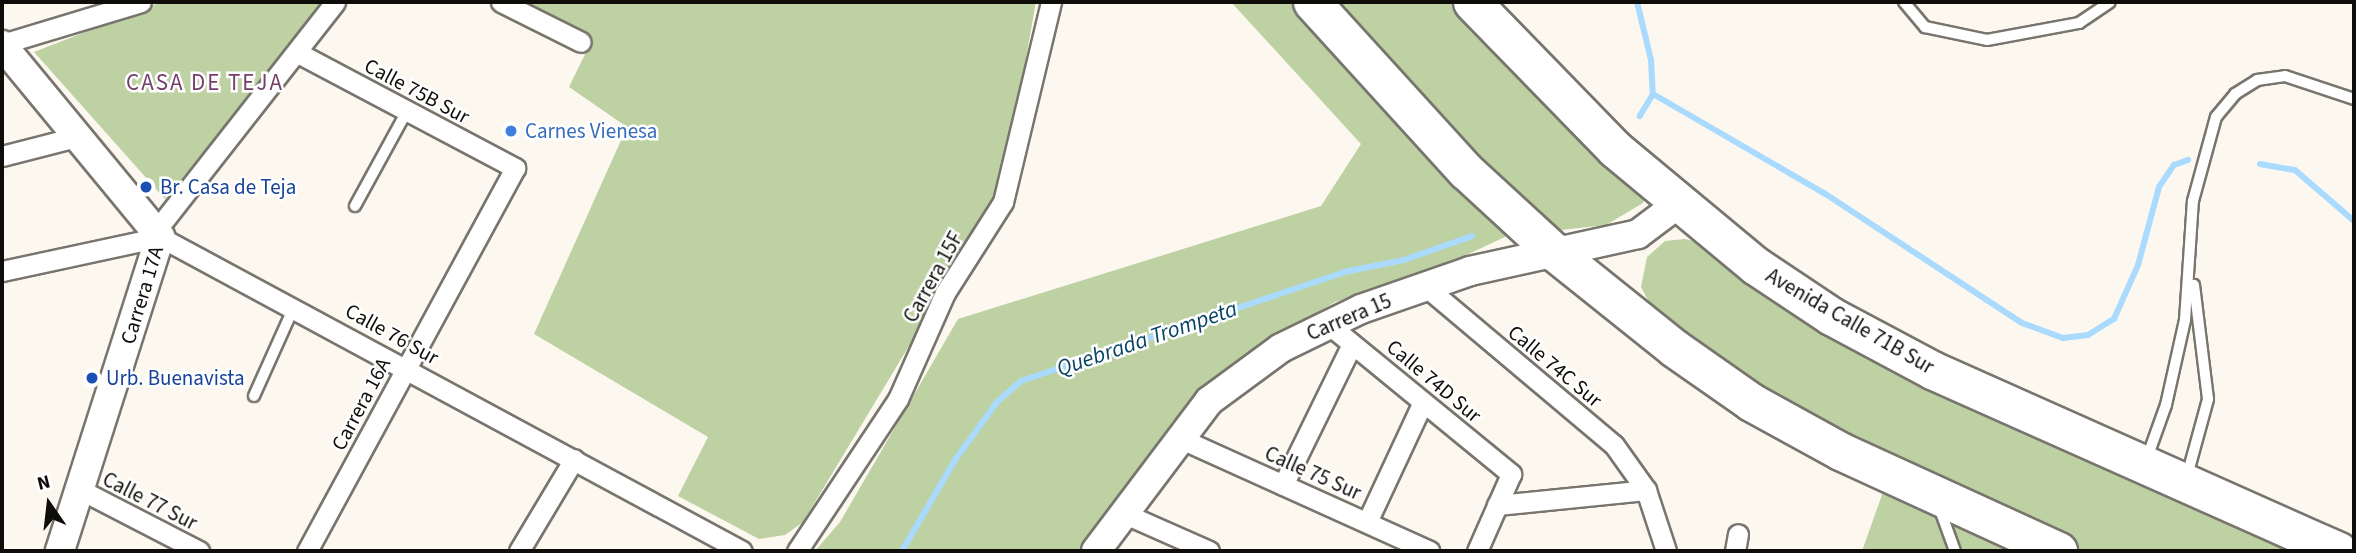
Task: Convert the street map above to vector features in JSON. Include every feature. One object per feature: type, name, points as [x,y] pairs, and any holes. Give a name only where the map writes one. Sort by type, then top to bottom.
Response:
[{"type":"highway","points":[[1312,2],[1441,146],[1553,251],[1751,402],[1935,496],[2058,551]]},
{"type":"highway","name":"Avenida Calle 71B Sur","points":[[1472,2],[1570,107],[1678,204],[1756,266],[1879,343],[2338,551]]},
{"type":"street","points":[[2,45],[141,2]]},
{"type":"street","points":[[2,271],[159,232],[335,2]]},
{"type":"street","points":[[501,2],[581,42]]},
{"type":"street","name":"Carrera 15F","points":[[797,551],[898,398],[944,293],[1003,202],[1051,2]]},
{"type":"street","name":"Carrera 17A","points":[[2,45],[159,232],[60,551]]},
{"type":"street","name":"Calle 75B Sur","points":[[298,53],[515,168]]},
{"type":"street","points":[[2,156],[80,136]]},
{"type":"street","name":"Carrera 16A","points":[[307,551],[515,168]]},
{"type":"street","name":"Carrera 15","points":[[1096,551],[1177,437],[1231,381],[1328,324],[1425,286],[1553,251],[1637,234],[1678,204]]},
{"type":"street","name":"Calle 76 Sur","points":[[159,232],[742,551]]},
{"type":"street","name":"Calle 74C Sur","points":[[1425,286],[1614,445],[1646,490],[1666,551]]},
{"type":"street","name":"Calle 74D Sur","points":[[1328,324],[1511,474],[1497,505]]},
{"type":"street","points":[[1283,485],[1352,344]]},
{"type":"street","points":[[1367,522],[1423,402]]},
{"type":"street","name":"Calle 75 Sur","points":[[1177,437],[1430,551]]},
{"type":"street","points":[[519,551],[574,459]]},
{"type":"street","name":"Calle 77 Sur","points":[[80,490],[199,551]]},
{"type":"street","points":[[1477,551],[1497,505],[1646,490]]},
{"type":"street","points":[[1123,513],[1209,551]]},
{"type":"lane","points":[[1904,2],[1925,27],[1987,40],[2079,23],[2110,2]]},
{"type":"lane","points":[[2144,465],[2166,405],[2192,272],[2198,177],[2217,117],[2235,94],[2257,80],[2286,76],[2354,99]]},
{"type":"lane","points":[[355,206],[407,111]]},
{"type":"lane","points":[[2184,483],[2208,399],[2192,272]]},
{"type":"lane","points":[[254,396],[294,306]]},
{"type":"lane","points":[[1935,496],[1955,551]]},
{"type":"green space","points":[[162,2],[327,2],[165,199],[34,52]]},
{"type":"green space","points":[[523,2],[1036,2],[1005,175],[983,223],[803,522],[785,535],[759,539],[678,496],[708,437],[534,334],[627,127],[569,87],[592,40]]},
{"type":"green space","points":[[1231,2],[1297,2],[1509,235],[1428,273],[1335,302],[1224,370],[1173,421],[1079,551],[815,551],[840,522],[958,319],[1321,206],[1361,144]]},
{"type":"green space","points":[[1335,2],[1455,2],[1647,193],[1643,203],[1606,225],[1552,231],[1503,186]]},
{"type":"green space","points":[[1685,239],[1698,242],[2303,551],[2084,551],[1911,474],[1736,374],[1656,315],[1641,287],[1647,257],[1665,241]]},
{"type":"green space","points":[[1883,492],[2012,551],[1862,551]]},
{"type":"waterway","name":"Quebrada Trompeta","points":[[1637,2],[1651,60],[1653,94],[1640,116]]},
{"type":"waterway","points":[[1653,94],[1824,193],[2022,323],[2063,338],[2088,335],[2114,319],[2138,265],[2159,187],[2174,165],[2188,160]]},
{"type":"waterway","points":[[2260,164],[2295,170],[2354,221]]},
{"type":"waterway","name":"Quebrada Trompeta","points":[[902,551],[955,460],[997,402],[1021,381],[1344,272],[1404,260],[1472,236]]},
{"type":"place","name":"Carnes Vienesa","points":[[511,131]]},
{"type":"place","name":"Br. Casa de Teja","points":[[146,187]]},
{"type":"place","name":"Urb. Buenavista","points":[[92,378]]},
{"type":"district","name":"CASA DE TEJA","points":[[205,83]]}]
